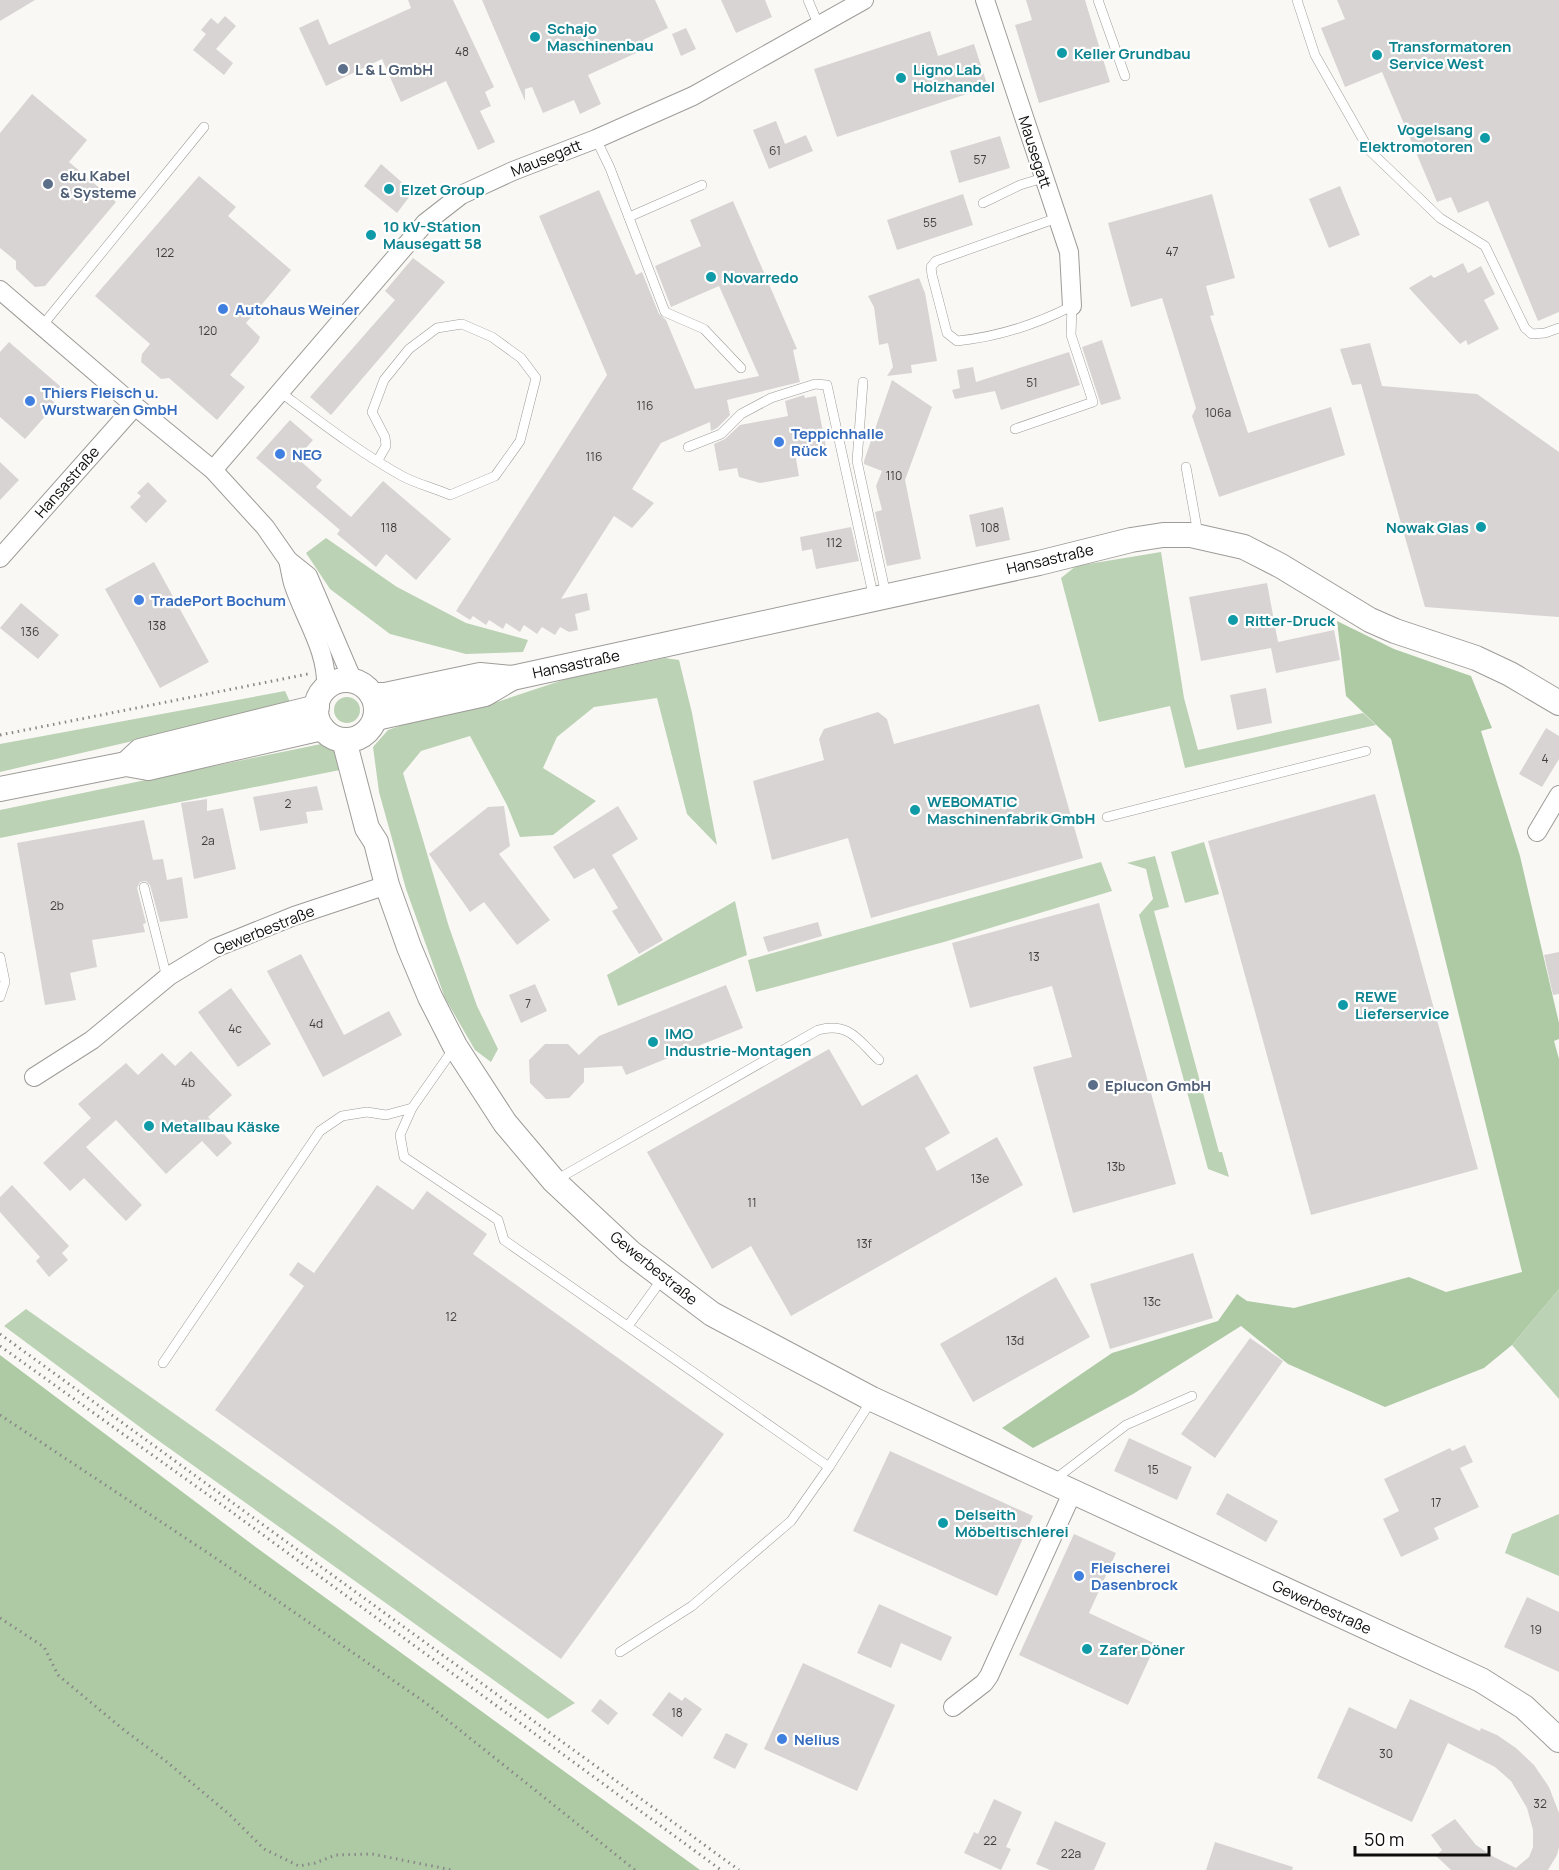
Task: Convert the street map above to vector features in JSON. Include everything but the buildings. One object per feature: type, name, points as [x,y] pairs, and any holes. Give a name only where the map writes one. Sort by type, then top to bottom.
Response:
[{"type":"street","name":"Mausegatt","points":[[213,470],[425,223],[461,195],[693,96],[864,0]]},
{"type":"street","name":"Mausegatt","points":[[985,0],[1069,252],[1072,306]]},
{"type":"street","points":[[0,290],[213,470],[265,527],[288,560],[308,576],[362,714],[328,734],[316,637],[293,584],[288,560]]},
{"type":"street","name":"Hansastraße","points":[[0,558],[135,406]]},
{"type":"street","name":"Hansastraße","points":[[0,789],[126,764],[148,768],[310,729],[322,697],[343,681],[362,714],[485,694],[512,678],[880,598],[1138,538],[1174,534],[1198,536],[1244,547],[1281,566],[1370,621],[1476,658],[1510,674],[1559,703]]},
{"type":"street","name":"Gewerbestraße","points":[[362,714],[367,828],[376,843],[387,885],[409,947],[430,996],[456,1046],[505,1123],[554,1181],[630,1252],[712,1314],[872,1399],[1481,1680],[1524,1707],[1559,1740]]},
{"type":"street","points":[[1537,832],[1559,795]]},
{"type":"street","name":"Gewerbestraße","points":[[34,1077],[92,1040],[167,978],[221,946],[294,916],[387,885]]},
{"type":"street","points":[[953,1707],[984,1683],[989,1676],[1062,1486]]},
{"type":"lane","points":[[808,0],[819,26]]},
{"type":"lane","points":[[1098,0],[1125,76]]},
{"type":"lane","points":[[1297,0],[1315,55],[1369,150],[1440,218],[1485,246],[1525,328],[1532,334],[1545,333],[1559,328]]},
{"type":"lane","points":[[42,327],[204,128]]},
{"type":"lane","points":[[596,139],[610,168],[665,312],[704,329],[741,368]]},
{"type":"lane","points":[[983,203],[1020,185],[1043,178]]},
{"type":"lane","points":[[629,217],[702,185]]},
{"type":"lane","points":[[1057,218],[936,261],[931,267],[933,283],[947,333],[957,341],[976,339],[1046,320],[1072,306]]},
{"type":"lane","points":[[1015,429],[1093,402],[1071,335],[1072,306]]},
{"type":"lane","points":[[280,392],[344,439],[403,476],[450,495],[495,476],[520,441],[536,378],[521,358],[492,337],[462,324],[437,328],[409,349],[384,380],[372,412],[385,437],[386,446],[378,460]]},
{"type":"lane","points":[[863,382],[857,461],[880,598]]},
{"type":"lane","points":[[688,447],[721,434],[741,414],[771,398],[815,384],[827,385],[880,598]]},
{"type":"lane","points":[[1186,468],[1198,536]]},
{"type":"lane","points":[[1107,817],[1366,751]]},
{"type":"lane","points":[[144,887],[167,978]]},
{"type":"lane","points":[[0,957],[5,982],[0,997]]},
{"type":"lane","points":[[554,1181],[818,1030],[832,1026],[846,1029],[879,1060]]},
{"type":"lane","points":[[456,1046],[412,1108],[400,1135],[404,1157],[498,1220],[504,1240],[829,1467]]},
{"type":"lane","points":[[164,1363],[320,1131],[342,1116],[366,1112],[386,1115],[412,1108]]},
{"type":"lane","points":[[628,1326],[663,1277]]},
{"type":"lane","points":[[1062,1486],[1126,1425],[1192,1396]]},
{"type":"lane","points":[[621,1652],[692,1606],[791,1521],[872,1399]]},
{"type":"path","points":[[0,735],[318,673],[322,697]]},
{"type":"path","points":[[0,1334],[739,1870]]},
{"type":"path","points":[[0,1346],[218,1502],[721,1870]]},
{"type":"path","points":[[0,1415],[214,1557],[426,1703],[635,1870]]},
{"type":"path","points":[[0,1618],[44,1647],[58,1675],[230,1815],[264,1849],[299,1866],[336,1855],[372,1854],[452,1870]]},
{"type":"green space","points":[[326,538],[397,587],[466,623],[528,640],[523,652],[466,654],[390,634],[330,589],[306,553]]},
{"type":"green space","points":[[1161,552],[1184,698],[1198,750],[1363,713],[1376,725],[1185,768],[1170,706],[1099,722],[1061,578],[1076,566]]},
{"type":"green space","points":[[1337,621],[1394,649],[1471,676],[1492,728],[1481,731],[1520,856],[1559,1023],[1559,1039],[1554,1041],[1559,1059],[1559,1289],[1512,1345],[1484,1368],[1385,1407],[1288,1364],[1241,1326],[1133,1394],[1033,1448],[1002,1428],[1112,1353],[1218,1321],[1237,1294],[1247,1301],[1294,1308],[1409,1277],[1446,1292],[1522,1272],[1391,739],[1346,696]]},
{"type":"green space","points":[[665,658],[679,660],[692,713],[717,845],[687,814],[657,698],[594,707],[557,737],[543,768],[596,801],[553,835],[520,837],[507,805],[470,736],[421,751],[403,773],[449,927],[477,1006],[498,1049],[491,1062],[475,1050],[445,998],[406,889],[379,792],[373,747],[388,730],[428,716],[494,703],[566,679]]},
{"type":"green space","points":[[285,691],[291,704],[0,772],[0,744]]},
{"type":"green space","points":[[347,697],[356,701],[360,710],[356,719],[347,723],[338,719],[334,710],[338,701]]},
{"type":"green space","points":[[321,744],[335,751],[340,770],[0,838],[0,810]]},
{"type":"green space","points":[[1204,842],[1219,894],[1185,903],[1171,852]]},
{"type":"green space","points":[[1155,856],[1169,907],[1154,911],[1219,1152],[1222,1152],[1229,1177],[1208,1169],[1139,915],[1153,899],[1146,869],[1127,863]]},
{"type":"green space","points":[[1101,862],[1112,891],[944,942],[756,992],[748,960]]},
{"type":"green space","points":[[735,901],[747,955],[618,1006],[607,975]]},
{"type":"green space","points":[[1559,1289],[1559,1399],[1512,1345]]},
{"type":"green space","points":[[26,1309],[335,1527],[575,1703],[548,1719],[152,1436],[4,1326]]},
{"type":"green space","points":[[0,1355],[257,1548],[700,1870],[0,1870]]},
{"type":"green space","points":[[1559,1514],[1559,1576],[1505,1553],[1512,1534]]},
{"type":"place","name":"Schajo Maschinenbau","points":[[535,37]]},
{"type":"place","name":"Keller Grundbau","points":[[1062,53]]},
{"type":"place","name":"Transformatoren Service West","points":[[1377,55]]},
{"type":"place","name":"L & L GmbH","points":[[343,69]]},
{"type":"place","name":"Ligno Lab Holzhandel","points":[[901,78]]},
{"type":"place","name":"Vogelsang Elektromotoren","points":[[1485,138]]},
{"type":"place","name":"eku Kabel & Systeme","points":[[48,184]]},
{"type":"place","name":"Elzet Group","points":[[389,189]]},
{"type":"place","name":"10 kV-Station Mausegatt 58","points":[[371,235]]},
{"type":"place","name":"Novarredo","points":[[711,277]]},
{"type":"place","name":"Autohaus Weiner","points":[[223,309]]},
{"type":"place","name":"Thiers Fleisch u. Wurstwaren GmbH","points":[[30,401]]},
{"type":"place","name":"Teppichhalle Rück","points":[[779,442]]},
{"type":"place","name":"NEG","points":[[280,454]]},
{"type":"place","name":"Nowak Glas","points":[[1481,527]]},
{"type":"place","name":"TradePort Bochum","points":[[139,600]]},
{"type":"place","name":"Ritter-Druck","points":[[1233,620]]},
{"type":"place","name":"WEBOMATIC Maschinenfabrik GmbH","points":[[915,810]]},
{"type":"place","name":"REWE Lieferservice","points":[[1343,1005]]},
{"type":"place","name":"IMO Industrie-Montagen","points":[[653,1042]]},
{"type":"place","name":"Eplucon GmbH","points":[[1093,1085]]},
{"type":"place","name":"Metallbau Käske","points":[[149,1126]]},
{"type":"place","name":"Delseith Möbeltischlerei","points":[[943,1523]]},
{"type":"place","name":"Fleischerei Dasenbrock","points":[[1079,1576]]},
{"type":"place","name":"Zafer Döner","points":[[1087,1649]]},
{"type":"place","name":"Nelius","points":[[782,1739]]}]
